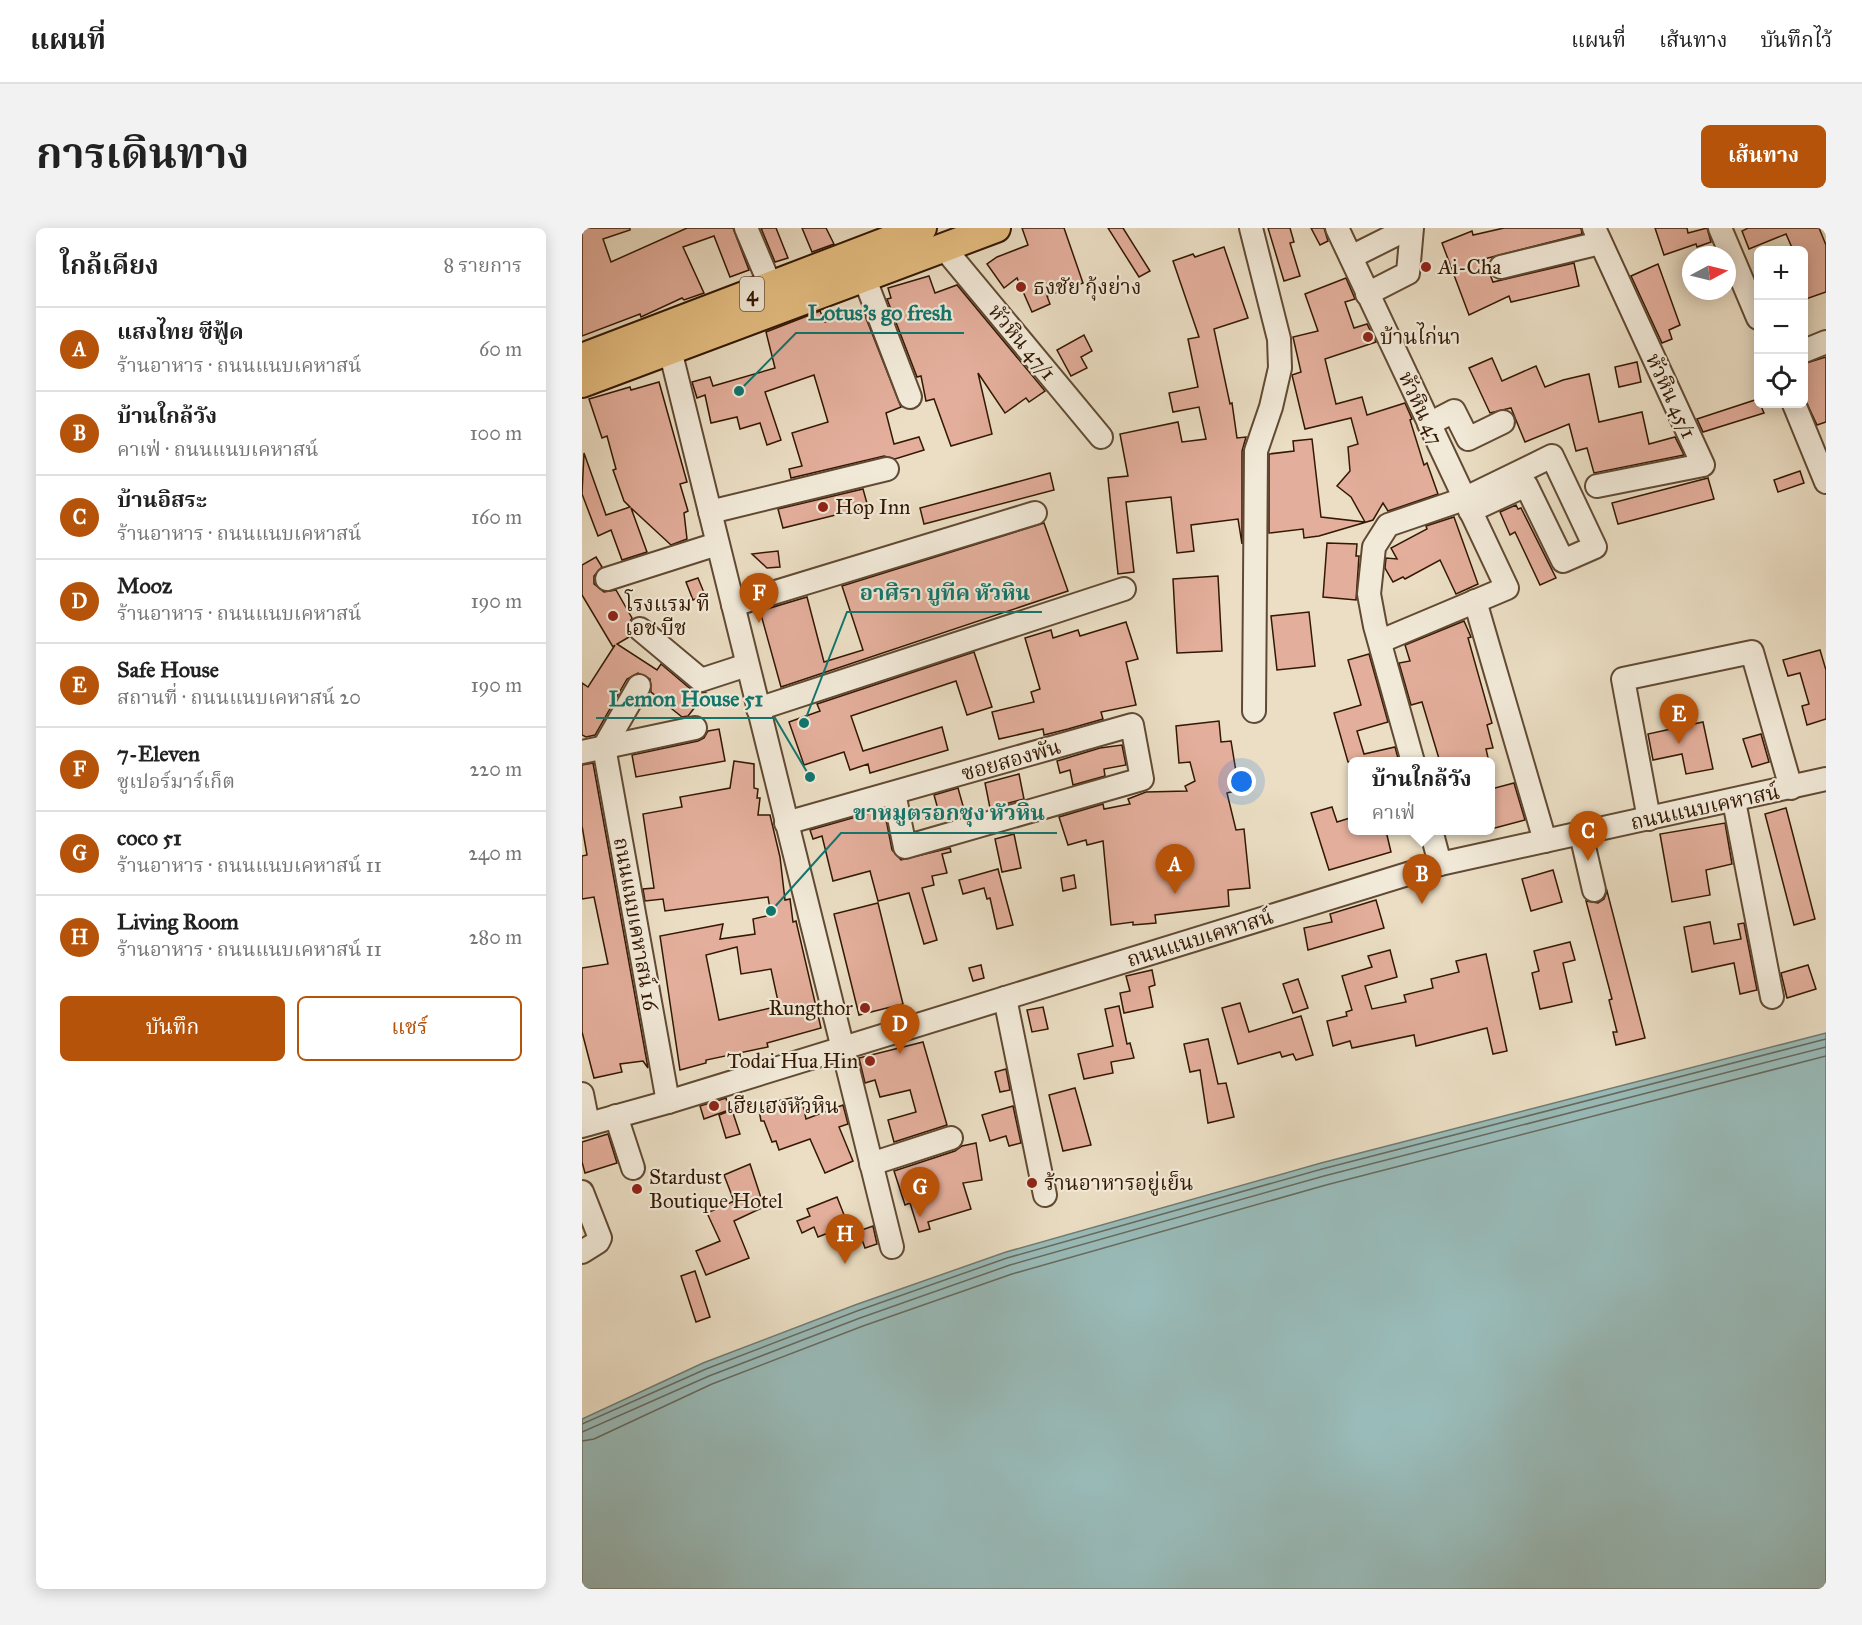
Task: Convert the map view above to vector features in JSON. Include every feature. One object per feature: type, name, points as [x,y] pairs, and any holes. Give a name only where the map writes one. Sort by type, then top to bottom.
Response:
[{"type":"main road","name":"4","points":[[582,358],[666,339],[864,277],[996,228]]},
{"type":"main road","name":"4","points":[[582,383],[771,287],[909,230]]},
{"type":"street","points":[[746,228],[771,287]]},
{"type":"street","points":[[1251,228],[1279,339],[1280,368],[1271,407],[1256,451],[1254,711]]},
{"type":"street","name":"หัวหิน 47","points":[[1337,228],[1507,588],[1475,601]]},
{"type":"street","points":[[1351,257],[1410,228],[1408,273],[1367,294]]},
{"type":"street","points":[[1720,228],[1754,309]]},
{"type":"street","points":[[1501,267],[1597,235]]},
{"type":"street","name":"หัวหิน 45/1","points":[[1597,235],[1703,465],[1597,486]]},
{"type":"street","name":"หัวหิน 47/1","points":[[944,248],[1101,437]]},
{"type":"street","points":[[864,277],[910,397]]},
{"type":"street","points":[[666,339],[892,1247]]},
{"type":"street","points":[[1808,349],[1826,342]]},
{"type":"street","points":[[1797,408],[1818,438],[1826,482]]},
{"type":"street","points":[[1429,424],[1454,411],[1468,439],[1503,422]]},
{"type":"street","points":[[710,512],[887,469]]},
{"type":"street","points":[[1412,757],[1369,594],[1374,547],[1388,525],[1467,505],[1523,478]]},
{"type":"street","points":[[733,605],[1035,513]]},
{"type":"street","points":[[607,579],[717,544]]},
{"type":"street","points":[[758,709],[1124,589]]},
{"type":"street","points":[[1381,641],[1475,601],[1545,841]]},
{"type":"street","points":[[640,629],[701,680],[747,665]]},
{"type":"street","points":[[1649,819],[1623,679],[1752,652],[1791,788]]},
{"type":"street","points":[[604,747],[639,686]]},
{"type":"street","name":"ซอยสองพัน","points":[[786,823],[1132,725],[1142,779],[905,847],[894,793]]},
{"type":"street","points":[[582,752],[695,728]]},
{"type":"street","name":"ถนนแนบเคหาสน์ 16","points":[[604,747],[668,1102]]},
{"type":"street","name":"ถนนแนบเคหาสน์","points":[[585,1125],[668,1102],[1440,864],[1826,779]]},
{"type":"street","points":[[1734,801],[1773,997]]},
{"type":"street","points":[[1581,834],[1594,890]]},
{"type":"street","points":[[1432,835],[1440,864]]},
{"type":"street","points":[[1005,998],[1045,1195]]},
{"type":"street","points":[[582,1094],[585,1125]]},
{"type":"street","points":[[616,1116],[633,1168]]},
{"type":"street","points":[[871,1164],[951,1138]]},
{"type":"street","points":[[582,1192],[600,1238],[596,1244],[582,1252]]},
{"type":"water","points":[[1826,1033],[1826,1589],[582,1589],[582,1419],[703,1363],[855,1305],[1006,1252],[1321,1163]]},
{"type":"building","points":[[582,228],[630,228],[630,230],[603,239],[611,262],[687,228],[733,228],[749,270],[730,277],[714,236],[683,247],[704,293],[684,300],[682,298],[641,317],[640,314],[582,336]]},
{"type":"building","points":[[761,228],[776,228],[788,258],[775,262]]},
{"type":"building","points":[[802,228],[826,228],[834,244],[812,252]]},
{"type":"building","points":[[1022,228],[1064,228],[1083,283],[1047,296],[1050,304],[1032,312],[1017,278],[1004,288],[987,264],[997,257],[1028,245]]},
{"type":"building","points":[[1108,228],[1123,228],[1150,271],[1139,277]]},
{"type":"building","points":[[1268,228],[1290,228],[1294,242],[1290,243],[1300,276],[1284,281]]},
{"type":"building","points":[[1311,228],[1324,228],[1328,241],[1320,245]]},
{"type":"building","points":[[1504,228],[1581,228],[1582,234],[1484,259],[1493,282],[1574,263],[1579,286],[1511,302],[1509,296],[1469,315],[1442,243],[1472,231],[1473,235]]},
{"type":"building","points":[[1655,228],[1687,228],[1688,233],[1707,228],[1711,242],[1700,246],[1696,244],[1682,246],[1682,249],[1664,255]]},
{"type":"building","points":[[1748,228],[1819,228],[1826,245],[1826,292],[1808,298],[1808,246],[1791,246],[1786,234],[1749,249],[1742,231]]},
{"type":"building","points":[[1224,247],[1248,318],[1214,329],[1230,404],[1232,403],[1237,438],[1246,437],[1242,451],[1242,544],[1238,519],[1191,525],[1194,551],[1177,553],[1171,497],[1126,502],[1134,572],[1118,574],[1108,478],[1128,476],[1120,434],[1178,422],[1182,442],[1206,439],[1199,407],[1173,412],[1169,393],[1198,387],[1188,339],[1199,337],[1173,261],[1193,254],[1195,257]]},
{"type":"building","points":[[1658,264],[1680,325],[1669,330],[1672,339],[1662,343],[1631,276]]},
{"type":"building","points":[[929,276],[935,293],[957,285],[1045,391],[1029,402],[1026,398],[1005,413],[978,373],[992,434],[951,446],[934,399],[926,401],[921,376],[917,377],[887,299],[891,298],[888,288]]},
{"type":"building","points":[[1346,278],[1355,299],[1345,302],[1354,328],[1367,324],[1376,342],[1325,359],[1336,404],[1362,397],[1367,415],[1405,403],[1412,419],[1410,420],[1424,465],[1427,463],[1438,494],[1388,511],[1383,503],[1373,520],[1319,536],[1304,538],[1303,529],[1269,533],[1269,454],[1294,451],[1293,441],[1312,439],[1321,517],[1365,522],[1351,497],[1337,486],[1350,471],[1348,447],[1358,444],[1351,418],[1305,429],[1292,375],[1301,372],[1293,337],[1318,331],[1305,294]]},
{"type":"building","points":[[862,308],[901,407],[886,413],[894,444],[919,437],[924,450],[895,459],[884,456],[791,478],[789,469],[802,466],[792,433],[828,422],[814,375],[765,392],[781,440],[767,445],[760,423],[740,429],[737,417],[711,423],[705,395],[697,398],[692,382],[710,377],[713,386],[775,368],[766,332],[820,311],[825,322]]},
{"type":"building","points":[[1084,335],[1092,351],[1081,357],[1087,368],[1071,376],[1057,350]]},
{"type":"building","points":[[1826,357],[1826,422],[1817,425],[1808,406],[1808,362]]},
{"type":"building","points":[[1492,358],[1502,381],[1536,366],[1545,387],[1589,374],[1599,422],[1642,412],[1649,444],[1675,437],[1684,455],[1594,473],[1587,448],[1576,451],[1569,424],[1525,442],[1511,408],[1490,413],[1469,368]]},
{"type":"building","points":[[1637,362],[1641,382],[1619,387],[1615,367]]},
{"type":"building","points":[[659,382],[687,482],[680,484],[688,511],[684,513],[687,539],[671,545],[631,508],[647,552],[622,560],[611,530],[598,536],[582,494],[584,453],[606,515],[630,507],[624,501],[613,470],[616,469],[607,436],[602,438],[589,399],[630,387],[631,390]]},
{"type":"building","points":[[1754,400],[1754,408],[1762,408],[1764,413],[1703,432],[1697,419]]},
{"type":"building","points":[[1800,471],[1804,483],[1778,492],[1774,480]]},
{"type":"building","points":[[1050,473],[1054,490],[924,524],[920,508]]},
{"type":"building","points":[[1708,478],[1714,499],[1618,524],[1612,503]]},
{"type":"building","name":"Hop Inn","points":[[863,489],[868,507],[783,528],[778,509]]},
{"type":"building","points":[[1516,505],[1518,509],[1521,508],[1556,578],[1540,585],[1515,532],[1510,535],[1500,512]]},
{"type":"building","points":[[1454,517],[1478,584],[1456,594],[1440,560],[1405,579],[1403,577],[1393,582],[1385,568],[1386,558],[1397,559],[1391,548],[1427,529],[1426,526]]},
{"type":"building","points":[[1044,523],[1068,591],[781,687],[760,611],[807,597],[824,662],[863,650],[842,586]]},
{"type":"building","points":[[1327,543],[1357,544],[1356,556],[1359,556],[1356,600],[1323,597]]},
{"type":"building","points":[[778,551],[780,567],[767,568],[752,554]]},
{"type":"building","points":[[596,557],[602,567],[594,576],[594,584],[604,592],[616,590],[632,618],[627,627],[629,637],[617,644],[657,670],[661,664],[693,691],[706,693],[688,716],[682,717],[651,692],[650,679],[638,673],[627,679],[595,735],[586,737],[582,735],[582,683],[588,687],[615,645],[613,647],[582,595],[582,565]]},
{"type":"building","points":[[1218,576],[1222,651],[1177,653],[1173,579]]},
{"type":"building","points":[[698,578],[705,595],[693,600],[686,582]]},
{"type":"building","points":[[1309,612],[1315,666],[1277,670],[1271,616]]},
{"type":"building","points":[[1464,621],[1471,637],[1468,638],[1492,723],[1487,725],[1493,748],[1486,749],[1488,757],[1438,757],[1422,702],[1411,705],[1399,663],[1410,661],[1405,645]]},
{"type":"building","points":[[1126,622],[1138,659],[1126,662],[1136,705],[1101,712],[1103,719],[1044,735],[1043,729],[999,739],[992,712],[1034,702],[1031,692],[1040,689],[1025,638],[1051,630],[1053,638],[1078,630],[1080,636]]},
{"type":"building","points":[[1820,650],[1826,670],[1826,719],[1807,725],[1802,706],[1809,704],[1800,673],[1788,676],[1783,660]]},
{"type":"building","points":[[974,652],[992,707],[967,715],[956,681],[851,716],[863,751],[942,727],[948,750],[870,773],[868,764],[850,770],[844,752],[804,765],[789,722],[820,711],[817,704]]},
{"type":"building","points":[[1369,654],[1388,722],[1357,731],[1364,754],[1395,747],[1398,757],[1348,757],[1348,762],[1334,713],[1361,705],[1348,660]]},
{"type":"building","points":[[1219,721],[1221,742],[1231,741],[1239,790],[1227,793],[1236,830],[1244,829],[1250,888],[1228,890],[1229,906],[1155,915],[1156,923],[1133,925],[1133,922],[1111,925],[1103,841],[1087,845],[1086,840],[1068,845],[1059,817],[1103,804],[1104,809],[1130,804],[1128,799],[1146,792],[1187,791],[1185,786],[1195,781],[1190,762],[1179,763],[1176,726]]},
{"type":"building","points":[[1703,722],[1713,769],[1686,774],[1682,754],[1653,760],[1648,734]]},
{"type":"building","points":[[719,729],[725,761],[636,777],[632,755],[698,741],[704,738],[708,731]]},
{"type":"building","points":[[1761,734],[1769,762],[1752,767],[1743,739]]},
{"type":"building","points":[[1122,745],[1126,765],[1104,769],[1105,776],[1073,785],[1070,770],[1060,773],[1057,761],[1100,748]]},
{"type":"building","points":[[734,761],[754,764],[754,788],[758,789],[757,798],[760,798],[758,815],[770,815],[780,857],[785,900],[790,899],[793,922],[796,921],[821,1028],[767,1043],[768,1047],[706,1060],[706,1063],[680,1070],[660,936],[723,924],[720,939],[755,934],[753,919],[771,915],[768,897],[665,911],[663,899],[645,901],[643,889],[654,888],[643,814],[682,807],[680,797],[730,788]],"holes":[[[737,947],[741,974],[771,969],[779,1006],[719,1020],[706,955]]]},
{"type":"building","points":[[593,763],[648,1068],[643,1061],[620,1064],[622,1072],[594,1078],[582,1032],[582,968],[608,964],[594,897],[582,899],[582,856],[587,855],[582,826],[582,765]]},
{"type":"building","points":[[1019,774],[1024,799],[990,808],[985,783]]},
{"type":"building","points":[[1514,783],[1525,820],[1495,828],[1495,788]]},
{"type":"building","points":[[958,788],[965,813],[941,820],[934,795]]},
{"type":"building","points":[[1332,807],[1337,822],[1348,819],[1348,835],[1387,835],[1391,852],[1329,870],[1311,813]]},
{"type":"building","points":[[1786,808],[1815,919],[1794,925],[1765,814]]},
{"type":"building","points":[[884,809],[892,850],[901,860],[950,848],[951,852],[942,854],[947,873],[932,876],[934,885],[922,888],[937,940],[924,944],[909,893],[878,901],[870,871],[833,881],[822,836],[813,839],[810,830]]},
{"type":"building","points":[[1725,823],[1732,864],[1706,870],[1710,895],[1672,902],[1660,834]]},
{"type":"building","points":[[1014,834],[1021,868],[1002,872],[995,839]]},
{"type":"building","points":[[998,869],[1013,925],[997,929],[990,898],[987,899],[984,888],[963,894],[959,880]]},
{"type":"building","points":[[1553,870],[1562,902],[1531,911],[1522,879]]},
{"type":"building","points":[[1074,875],[1076,888],[1063,891],[1061,878]]},
{"type":"building","points":[[1607,891],[1645,1038],[1616,1045],[1613,1032],[1617,1032],[1609,1000],[1612,999],[1586,901],[1598,903],[1604,899]]},
{"type":"building","points":[[1376,900],[1384,928],[1308,950],[1304,928],[1332,922],[1330,914]]},
{"type":"building","points":[[878,903],[903,1004],[859,1015],[834,914]]},
{"type":"building","points":[[1710,922],[1714,944],[1741,939],[1738,924],[1744,923],[1757,990],[1740,994],[1734,963],[1692,972],[1684,927]]},
{"type":"building","points":[[1570,942],[1575,960],[1563,963],[1572,1002],[1540,1009],[1532,973],[1539,971],[1534,951]]},
{"type":"building","points":[[1390,950],[1397,977],[1365,986],[1372,1009],[1406,1002],[1404,995],[1433,988],[1431,979],[1459,972],[1456,961],[1486,954],[1507,1051],[1493,1054],[1487,1028],[1416,1046],[1414,1035],[1352,1048],[1350,1041],[1333,1046],[1327,1021],[1347,1016],[1346,1012],[1352,1010],[1342,976],[1372,967],[1368,956]]},
{"type":"building","points":[[981,965],[984,978],[973,981],[969,968]]},
{"type":"building","points":[[1808,965],[1816,989],[1787,998],[1781,973]]},
{"type":"building","points":[[1152,970],[1155,985],[1149,987],[1153,1007],[1124,1013],[1120,993],[1130,991],[1126,976]]},
{"type":"building","points":[[1298,979],[1308,1008],[1293,1013],[1283,984]]},
{"type":"building","points":[[1240,1003],[1249,1032],[1301,1016],[1313,1055],[1296,1060],[1293,1054],[1282,1057],[1280,1052],[1238,1064],[1222,1008]]},
{"type":"building","points":[[1119,1006],[1127,1044],[1130,1043],[1134,1058],[1111,1062],[1113,1073],[1084,1079],[1078,1054],[1113,1046],[1105,1009]]},
{"type":"building","points":[[1043,1007],[1048,1029],[1032,1032],[1027,1010]]},
{"type":"building","points":[[1208,1039],[1218,1084],[1226,1083],[1234,1117],[1208,1123],[1200,1070],[1190,1072],[1184,1044]]},
{"type":"building","points":[[923,1042],[947,1125],[894,1142],[888,1120],[916,1112],[910,1090],[880,1097],[875,1080],[865,1083],[859,1058]]},
{"type":"building","points":[[1006,1069],[1010,1090],[1000,1092],[995,1072]]},
{"type":"building","points":[[1075,1088],[1091,1145],[1063,1151],[1049,1095]]},
{"type":"building","points":[[801,1096],[806,1119],[843,1105],[848,1124],[839,1127],[853,1161],[825,1173],[810,1139],[779,1150],[776,1141],[772,1142],[764,1121],[761,1121],[758,1105]]},
{"type":"building","name":"เฮียเฮงหัวหิน","points":[[726,1098],[729,1110],[704,1119],[700,1106]]},
{"type":"building","points":[[1013,1106],[1021,1143],[1009,1146],[1006,1136],[990,1141],[982,1115]]},
{"type":"building","points":[[732,1110],[740,1134],[726,1138],[719,1115]]},
{"type":"building","points":[[608,1134],[617,1163],[585,1173],[582,1162],[582,1142]]},
{"type":"building","points":[[976,1143],[982,1180],[963,1183],[971,1209],[928,1222],[930,1229],[919,1232],[910,1203],[905,1205],[894,1171]]},
{"type":"building","points":[[750,1164],[764,1207],[734,1221],[749,1258],[706,1275],[696,1251],[720,1241],[707,1213],[734,1201],[724,1175]]},
{"type":"building","points":[[837,1197],[848,1225],[818,1237],[814,1227],[802,1233],[797,1221],[810,1216],[807,1209]]},
{"type":"building","points":[[873,1226],[877,1244],[865,1248],[859,1231]]},
{"type":"building","points":[[695,1271],[710,1317],[696,1322],[681,1276]]},
{"type":"place","name":"Ai-Cha","points":[[1426,267]]},
{"type":"place","name":"ธงชัย กุ้งย่าง","points":[[1021,287]]},
{"type":"place","name":"บ้านไก่นา","points":[[1368,337]]},
{"type":"place","name":"Lotus's go fresh","points":[[739,391]]},
{"type":"place","name":"Hop Inn","points":[[823,507]]},
{"type":"place","name":"โรงแรม ที เอช บีช","points":[[613,616]]},
{"type":"place","name":"7-Eleven","points":[[759,623]]},
{"type":"place","name":"อาศิรา บูทีค หัวหิน","points":[[804,723]]},
{"type":"place","name":"Safe House","points":[[1679,744]]},
{"type":"place","name":"Lemon House 51","points":[[810,777]]},
{"type":"place","name":"บ้านอิสระ","points":[[1588,861]]},
{"type":"place","name":"แสงไทย ซีฟู้ด","points":[[1175,894]]},
{"type":"place","name":"บ้านใกล้วัง","points":[[1422,904]]},
{"type":"place","name":"ขาหมูตรอกซุง หัวหิน","points":[[771,911]]},
{"type":"place","name":"Rungthor","points":[[865,1008]]},
{"type":"place","name":"Mooz","points":[[900,1054]]},
{"type":"place","name":"Todai Hua Hin","points":[[870,1061]]},
{"type":"place","name":"เฮียเฮงหัวหิน","points":[[714,1106]]},
{"type":"place","name":"ร้านอาหารอยู่เย็น","points":[[1032,1183]]},
{"type":"place","name":"Stardust Boutique Hotel","points":[[637,1189]]},
{"type":"place","name":"coco 51","points":[[920,1217]]},
{"type":"place","name":"Living Room","points":[[845,1264]]}]
